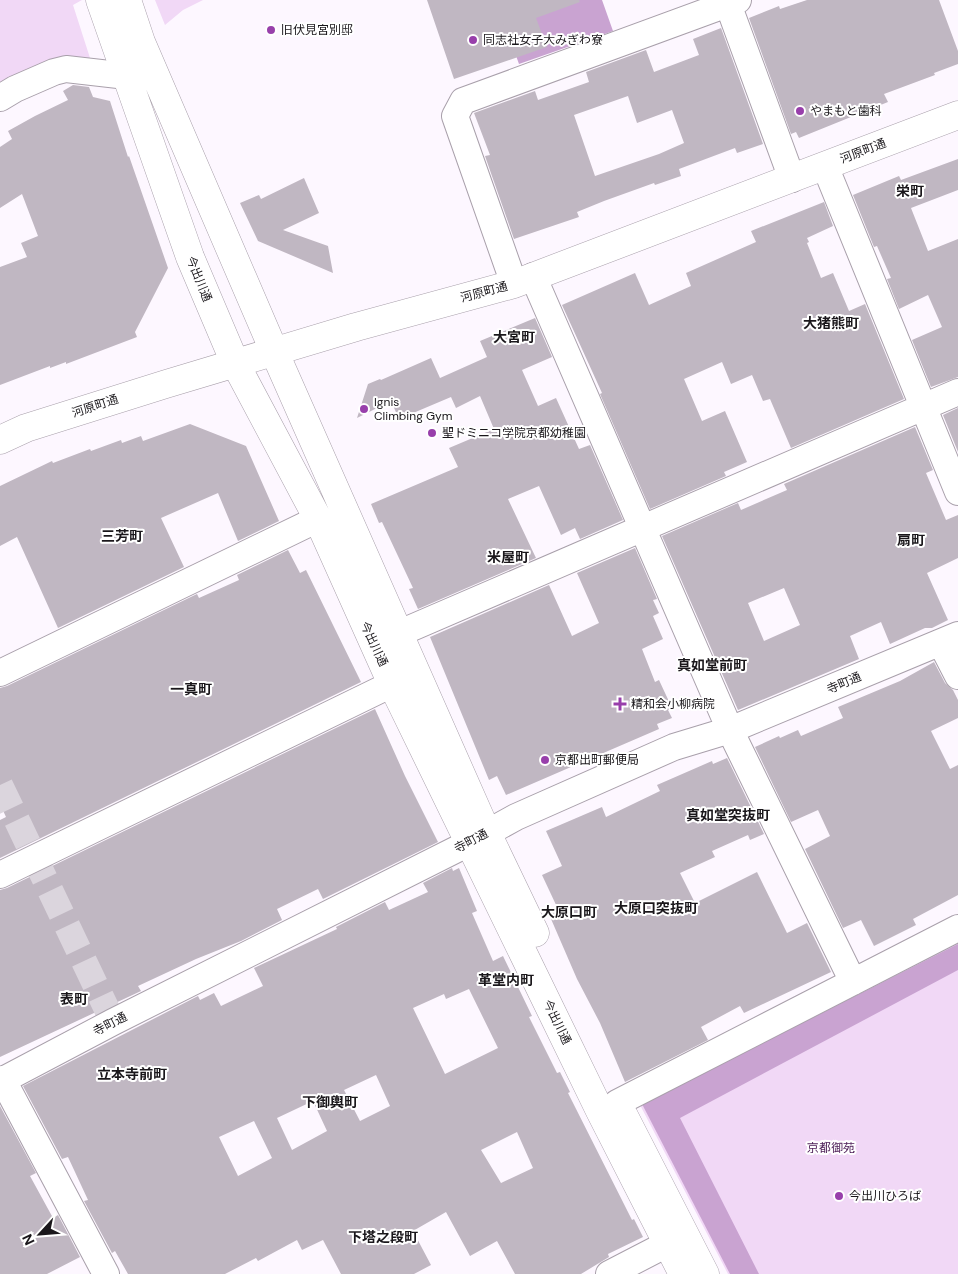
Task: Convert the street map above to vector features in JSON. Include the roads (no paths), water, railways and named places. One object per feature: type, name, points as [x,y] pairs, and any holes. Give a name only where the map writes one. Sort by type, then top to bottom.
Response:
[{"type":"main road","name":"今出川通","points":[[100,0],[130,46],[274,351],[399,634],[478,838],[600,1111],[683,1274]]},
{"type":"main road","name":"今出川通","points":[[127,0],[130,46],[127,76],[190,257],[235,363],[318,519],[392,684],[478,838],[705,1274]]},
{"type":"main road","name":"河原町通","points":[[0,440],[26,428],[274,351],[523,280],[958,116]]},
{"type":"street","points":[[792,179],[733,2],[464,101],[456,116],[523,280],[642,529],[730,730],[853,982]]},
{"type":"street","points":[[0,98],[14,89],[54,72],[66,69],[127,76]]},
{"type":"street","points":[[825,166],[958,492]]},
{"type":"street","points":[[373,644],[958,392]]},
{"type":"street","points":[[0,673],[318,519]]},
{"type":"street","points":[[949,639],[958,676]]},
{"type":"street","name":"寺町通","points":[[2,1081],[113,1022],[516,817],[674,747],[730,730],[949,639]]},
{"type":"street","points":[[0,875],[392,684]]},
{"type":"street","points":[[617,1102],[958,928]]},
{"type":"street","points":[[2,1081],[106,1274]]},
{"type":"street","points":[[609,1274],[668,1244]]},
{"type":"tunnel","points":[[0,785],[113,1022]]},
{"type":"place","name":"旧伏見宮別邸","points":[[271,30]]},
{"type":"place","name":"同志社女子大みぎわ寮","points":[[473,40]]},
{"type":"place","name":"やまもと歯科","points":[[800,111]]},
{"type":"place","name":"Ignis Climbing Gym","points":[[364,409]]},
{"type":"place","name":"聖ドミニコ学院京都幼稚園","points":[[432,433]]},
{"type":"place","name":"精和会小柳病院","points":[[620,704]]},
{"type":"place","name":"京都出町郵便局","points":[[545,760]]},
{"type":"place","name":"今出川ひろば","points":[[839,1196]]},
{"type":"district","name":"栄町","points":[[910,191]]},
{"type":"district","name":"大猪熊町","points":[[831,323]]},
{"type":"district","name":"大宮町","points":[[514,337]]},
{"type":"district","name":"三芳町","points":[[122,536]]},
{"type":"district","name":"扇町","points":[[911,540]]},
{"type":"district","name":"米屋町","points":[[508,557]]},
{"type":"district","name":"真如堂前町","points":[[712,665]]},
{"type":"district","name":"一真町","points":[[191,689]]},
{"type":"district","name":"真如堂突抜町","points":[[728,815]]},
{"type":"district","name":"大原口突抜町","points":[[656,908]]},
{"type":"district","name":"大原口町","points":[[569,912]]},
{"type":"district","name":"革堂内町","points":[[506,980]]},
{"type":"district","name":"表町","points":[[74,999]]},
{"type":"district","name":"立本寺前町","points":[[132,1074]]},
{"type":"district","name":"下御輿町","points":[[330,1102]]},
{"type":"district","name":"下塔之段町","points":[[383,1237]]},
{"type":"park label","name":"京都御苑","points":[[831,1148]]}]
